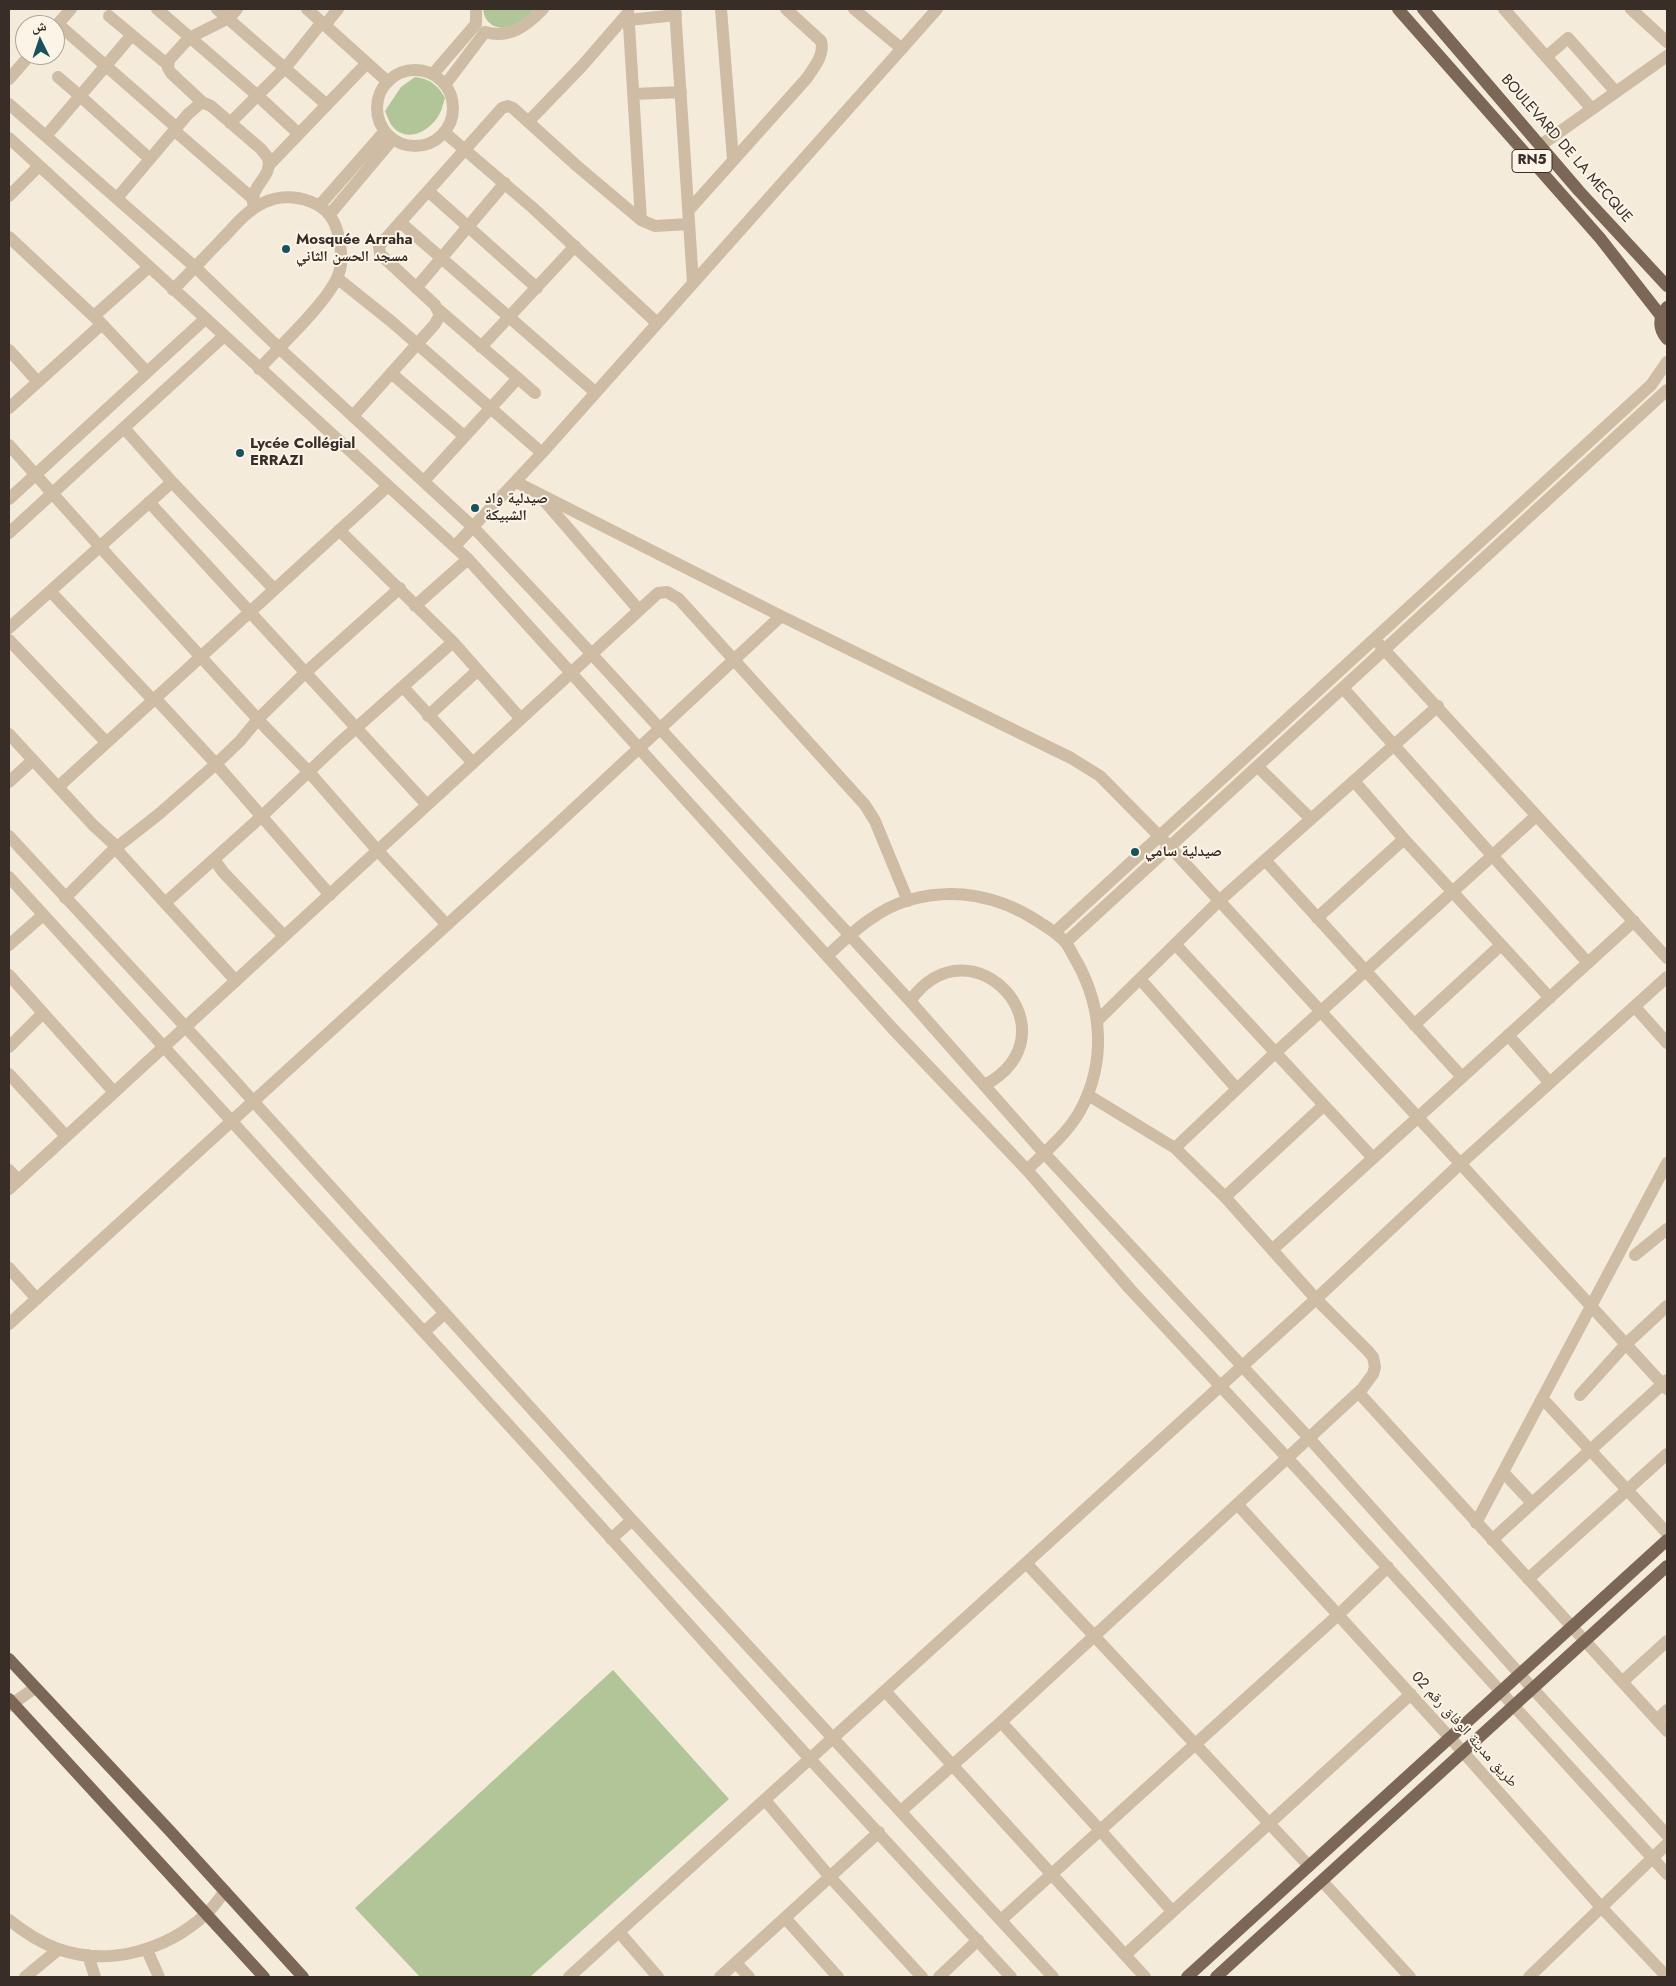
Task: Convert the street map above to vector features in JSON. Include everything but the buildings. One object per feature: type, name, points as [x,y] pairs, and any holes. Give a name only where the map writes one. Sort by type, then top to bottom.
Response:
[{"type":"main road","name":"RN5","points":[[1398,9],[1664,311],[1661,329],[1667,339]]},
{"type":"main road","name":"BOULEVARD DE LA MECQUE","points":[[1423,9],[1579,191],[1667,286]]},
{"type":"main road","points":[[1187,1977],[1667,1540]]},
{"type":"main road","points":[[1216,1977],[1515,1707],[1667,1566]]},
{"type":"main road","points":[[9,1659],[303,1977]]},
{"type":"main road","points":[[10,1703],[264,1977]]},
{"type":"street","points":[[157,9],[299,134]]},
{"type":"street","points":[[217,9],[233,14],[286,68],[327,105]]},
{"type":"street","points":[[307,9],[388,82]]},
{"type":"street","points":[[230,123],[286,68],[338,9]]},
{"type":"street","points":[[445,84],[480,28],[476,9]]},
{"type":"street","points":[[480,28],[495,35],[514,32],[532,20],[542,9]]},
{"type":"street","points":[[721,9],[733,159]]},
{"type":"street","points":[[688,211],[807,78],[822,52],[821,41],[786,9]]},
{"type":"street","points":[[854,9],[902,49]]},
{"type":"street","points":[[455,546],[516,482],[937,9]]},
{"type":"street","points":[[1504,9],[1592,110]]},
{"type":"street","points":[[1631,9],[1667,42]]},
{"type":"street","points":[[528,122],[582,66],[628,14],[676,12],[692,283]]},
{"type":"street","points":[[168,65],[172,56],[189,38],[233,14]]},
{"type":"street","points":[[628,14],[641,220]]},
{"type":"street","points":[[109,16],[168,65],[171,73],[202,102],[211,106],[260,149],[268,158],[269,165]]},
{"type":"street","points":[[433,74],[480,28]]},
{"type":"street","points":[[65,33],[176,130],[253,202]]},
{"type":"street","points":[[46,136],[131,36]]},
{"type":"street","points":[[1546,58],[1568,38],[1616,92]]},
{"type":"street","points":[[1541,145],[1667,56]]},
{"type":"street","points":[[173,290],[196,267],[253,202],[269,165],[367,63]]},
{"type":"street","points":[[9,80],[22,65]]},
{"type":"street","points":[[409,70],[421,70],[433,74],[445,84],[451,96],[453,108],[451,121],[436,140],[420,145],[403,144],[389,135],[380,122],[377,111],[381,90],[398,74],[409,70]]},
{"type":"street","points":[[58,77],[150,159]]},
{"type":"street","points":[[634,94],[681,92]]},
{"type":"street","points":[[117,198],[202,102]]},
{"type":"street","points":[[9,104],[196,267],[279,348],[474,528],[850,935],[1044,1153],[1309,1438],[1533,1689],[1667,1835]]},
{"type":"street","points":[[535,393],[439,310],[378,252],[379,246],[505,106],[513,108],[641,220],[655,226],[689,224]]},
{"type":"street","points":[[444,132],[466,149],[575,246],[656,323]]},
{"type":"street","points":[[319,206],[389,135]]},
{"type":"street","points":[[330,214],[389,135]]},
{"type":"street","points":[[9,138],[468,559],[900,1036],[1027,1170],[1130,1289],[1388,1567],[1667,1874]]},
{"type":"street","points":[[9,196],[39,166]]},
{"type":"street","points":[[416,288],[505,183]]},
{"type":"street","points":[[428,191],[537,288]]},
{"type":"street","points":[[253,202],[286,197],[298,198],[319,206],[330,214],[338,232],[341,251],[341,262],[336,278],[313,311],[259,369]]},
{"type":"street","points":[[400,222],[595,392]]},
{"type":"street","points":[[9,237],[98,320],[147,372]]},
{"type":"street","points":[[481,347],[575,246]]},
{"type":"street","points":[[9,408],[38,382],[148,267]]},
{"type":"street","points":[[336,278],[375,308],[542,453]]},
{"type":"street","points":[[353,416],[439,319],[439,310]]},
{"type":"street","points":[[9,499],[205,319]]},
{"type":"street","points":[[9,533],[224,336]]},
{"type":"street","points":[[9,350],[38,382]]},
{"type":"street","points":[[1054,932],[1651,385],[1667,362]]},
{"type":"street","points":[[391,373],[464,436]]},
{"type":"street","points":[[424,481],[518,378]]},
{"type":"street","points":[[1066,942],[1667,390]]},
{"type":"street","points":[[124,428],[172,482],[274,589]]},
{"type":"street","points":[[9,445],[51,494],[259,718],[266,728],[309,772],[378,851],[447,925]]},
{"type":"street","points":[[9,628],[172,482]]},
{"type":"street","points":[[516,482],[780,616],[1087,767],[1116,791],[1170,847],[1417,1118],[1626,1344],[1666,1384],[1590,1450],[1492,1540]]},
{"type":"street","points":[[58,787],[388,486]]},
{"type":"street","points":[[537,492],[639,610]]},
{"type":"street","points":[[149,502],[251,611],[427,806]]},
{"type":"street","points":[[339,530],[453,642],[521,719]]},
{"type":"street","points":[[415,606],[468,559]]},
{"type":"street","points":[[65,898],[116,848],[159,814],[216,764],[306,672],[400,588]]},
{"type":"street","points":[[50,592],[216,764],[330,894]]},
{"type":"street","points":[[9,1170],[14,1185],[658,593],[672,594],[871,813],[908,901]]},
{"type":"street","points":[[9,1324],[447,925],[780,616]]},
{"type":"street","points":[[1374,638],[1667,958]]},
{"type":"street","points":[[9,640],[106,742]]},
{"type":"street","points":[[165,903],[453,642]]},
{"type":"street","points":[[428,716],[477,671]]},
{"type":"street","points":[[403,687],[473,763]]},
{"type":"street","points":[[1343,688],[1588,963]]},
{"type":"street","points":[[1098,1020],[1219,901],[1438,706]]},
{"type":"street","points":[[9,734],[116,848],[236,981]]},
{"type":"street","points":[[9,782],[33,760]]},
{"type":"street","points":[[1258,767],[1311,819]]},
{"type":"street","points":[[1354,781],[1550,998]]},
{"type":"street","points":[[1175,1148],[1276,1052],[1536,816]]},
{"type":"street","points":[[9,836],[446,1313],[632,1520],[1053,1977]]},
{"type":"street","points":[[1317,918],[1404,838]]},
{"type":"street","points":[[214,859],[223,872],[284,936]]},
{"type":"street","points":[[1265,860],[1462,1077]]},
{"type":"street","points":[[9,877],[810,1759],[1011,1977]]},
{"type":"street","points":[[828,955],[874,917],[908,901],[932,895],[957,894],[982,897],[1006,904],[1028,915],[1066,942],[1087,983],[1098,1020],[1098,1058],[1088,1095],[1070,1127],[1027,1170]]},
{"type":"street","points":[[9,944],[43,915]]},
{"type":"street","points":[[1272,1250],[1634,921]]},
{"type":"street","points":[[1175,944],[1373,1158]]},
{"type":"street","points":[[1414,1025],[1501,945]]},
{"type":"street","points":[[910,1001],[929,980],[942,974],[956,971],[984,974],[1007,990],[1015,1002],[1020,1015],[1021,1044],[1016,1057],[1008,1069],[985,1085]]},
{"type":"street","points":[[9,975],[114,1092]]},
{"type":"street","points":[[569,1977],[1026,1563],[1460,1164],[1667,977]]},
{"type":"street","points":[[1140,979],[1237,1089]]},
{"type":"street","points":[[1635,1006],[1667,1043]]},
{"type":"street","points":[[9,1047],[43,1013]]},
{"type":"street","points":[[1508,1035],[1550,1083]]},
{"type":"street","points":[[9,1074],[66,1136]]},
{"type":"street","points":[[901,1811],[1001,1722],[1358,1393],[1373,1374],[1375,1367],[1373,1357],[1316,1298],[1225,1197],[1175,1148],[1088,1095]]},
{"type":"street","points":[[1225,1197],[1323,1106]]},
{"type":"street","points":[[1476,1523],[1667,1164]]},
{"type":"street","points":[[1635,1255],[1667,1229]]},
{"type":"street","points":[[9,1268],[37,1299]]},
{"type":"street","points":[[1580,1395],[1626,1344],[1667,1306]]},
{"type":"street","points":[[424,1332],[446,1313]]},
{"type":"street","points":[[1358,1393],[1667,1731]]},
{"type":"street","points":[[1542,1398],[1667,1533]]},
{"type":"street","points":[[1528,1579],[1667,1454]]},
{"type":"street","points":[[1503,1472],[1532,1504]]},
{"type":"street","name":"طريق مدينة الوفاق رقم 02","points":[[1238,1505],[1411,1694],[1602,1908],[1667,1976]]},
{"type":"street","points":[[611,1539],[632,1520]]},
{"type":"street","points":[[1026,1563],[1309,1866]]},
{"type":"street","points":[[1001,1920],[1338,1615],[1388,1567]]},
{"type":"street","points":[[1622,1682],[1667,1641]]},
{"type":"street","points":[[10,1703],[35,1688]]},
{"type":"street","points":[[885,1691],[951,1766],[1145,1977]]},
{"type":"street","points":[[1124,1955],[1411,1694]]},
{"type":"street","points":[[1657,1720],[1667,1710]]},
{"type":"street","points":[[1001,1722],[1172,1912]]},
{"type":"street","points":[[765,1800],[830,1877],[922,1977]]},
{"type":"street","points":[[720,1977],[786,1919],[879,1832]]},
{"type":"street","points":[[1528,1977],[1667,1844]]},
{"type":"street","points":[[1322,1881],[1410,1977]]},
{"type":"street","points":[[9,1920],[31,1937],[59,1949],[88,1955],[109,1956],[147,1950],[179,1935],[207,1914],[225,1891]]},
{"type":"street","points":[[786,1919],[838,1977]]},
{"type":"street","points":[[618,1932],[658,1977]]},
{"type":"street","points":[[939,1977],[978,1940]]},
{"type":"street","points":[[25,1977],[59,1949]]},
{"type":"street","points":[[147,1950],[159,1977]]},
{"type":"street","points":[[88,1955],[96,1977]]},
{"type":"street","points":[[736,1963],[749,1977]]},
{"type":"green space","points":[[483,9],[534,9],[517,25],[504,28],[493,25],[488,21]]},
{"type":"green space","points":[[415,77],[433,83],[445,98],[440,113],[431,125],[425,130],[411,135],[398,131],[392,126],[385,111],[401,87]]},
{"type":"green space","points":[[613,1670],[729,1799],[530,1977],[420,1977],[355,1908]]},
{"type":"place","name":"Mosquée Arraha مسجد الحسن الثاني","points":[[286,249]]},
{"type":"place","name":"Lycée Collégial ERRAZI","points":[[240,453]]},
{"type":"place","name":"صيدلية واد الشبيكة","points":[[475,508]]},
{"type":"place","name":"صيدلية سامي","points":[[1135,852]]}]
